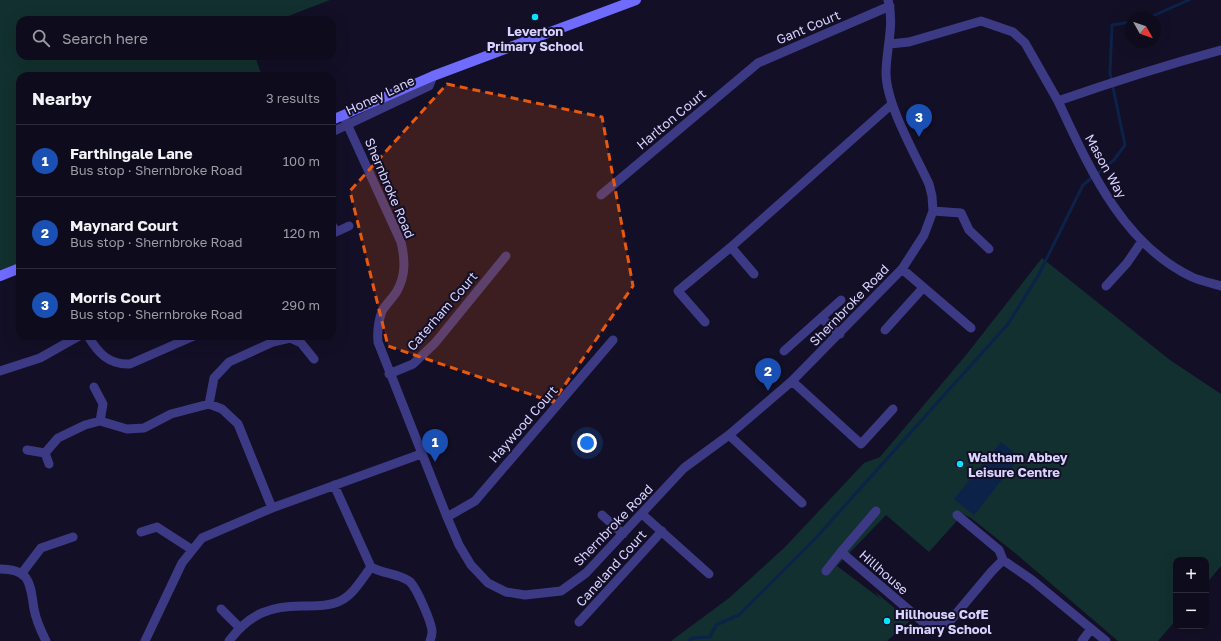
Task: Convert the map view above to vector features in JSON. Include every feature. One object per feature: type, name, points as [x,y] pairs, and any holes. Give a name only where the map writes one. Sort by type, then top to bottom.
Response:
[{"type":"street","name":"Honey Lane","points":[[336,129],[346,120],[433,76],[636,0]]},
{"type":"street","name":"Shernbroke Road","points":[[346,120],[401,242],[404,257],[403,274],[397,290],[382,311],[377,327],[378,342],[389,374],[459,545],[471,565],[488,583],[506,592],[525,595],[554,592],[568,587],[586,573],[684,468],[729,436],[792,381],[840,334],[902,269],[924,235],[933,211],[932,196],[888,94],[886,73],[890,44],[889,3]]},
{"type":"street","name":"Gant Court","points":[[758,63],[889,3]]},
{"type":"street","name":"Mason Way","points":[[890,44],[909,42],[981,21],[1014,32],[1026,43],[1058,101],[1105,196],[1142,241],[1159,257],[1183,273],[1221,286]]},
{"type":"street","points":[[1058,101],[1121,81],[1150,69],[1221,50]]},
{"type":"street","name":"Harlton Court","points":[[601,195],[758,63]]},
{"type":"street","points":[[705,322],[678,291],[731,247],[892,104]]},
{"type":"street","name":"Honey Lane","points":[[336,120],[346,120]]},
{"type":"street","points":[[933,211],[961,213],[969,230],[989,249]]},
{"type":"street","points":[[336,232],[349,226]]},
{"type":"street","points":[[1106,286],[1127,263],[1142,241]]},
{"type":"street","points":[[731,247],[754,274]]},
{"type":"street","name":"Caterham Court","points":[[389,374],[413,364],[435,343],[506,256]]},
{"type":"street","points":[[902,269],[971,328]]},
{"type":"street","points":[[0,276],[16,270]]},
{"type":"street","points":[[886,330],[923,288]]},
{"type":"street","points":[[784,351],[841,300]]},
{"type":"street","points":[[821,318],[840,334]]},
{"type":"street","points":[[0,371],[40,358],[72,340]]},
{"type":"street","points":[[91,340],[102,355],[109,361],[119,364],[130,364],[185,340]]},
{"type":"street","points":[[209,404],[214,378],[229,362],[273,342],[282,340]]},
{"type":"street","points":[[294,340],[301,343],[314,359]]},
{"type":"street","name":"Haywood Court","points":[[447,517],[475,501],[613,340]]},
{"type":"street","points":[[792,381],[861,444],[893,409]]},
{"type":"street","points":[[94,387],[102,404],[100,421]]},
{"type":"street","points":[[44,453],[58,438],[70,431],[100,421],[127,429],[144,428],[171,414],[209,404],[222,409],[238,424],[272,508]]},
{"type":"street","points":[[729,436],[802,503]]},
{"type":"street","points":[[28,450],[44,453]]},
{"type":"street","points":[[44,453],[49,464]]},
{"type":"street","points":[[145,641],[174,578],[191,549],[202,538],[272,508],[421,454]]},
{"type":"street","points":[[334,485],[371,568],[380,572],[401,577],[410,582],[416,590],[432,631],[430,641]]},
{"type":"street","name":"Hillhouse","points":[[876,511],[842,552],[923,622],[931,626],[941,626],[950,621],[1003,560]]},
{"type":"street","name":"Caneland Court","points":[[642,514],[709,574]]},
{"type":"street","points":[[602,515],[623,534]]},
{"type":"street","points":[[957,515],[999,550],[1003,560],[1032,580],[1106,641]]},
{"type":"street","points":[[140,532],[157,527],[191,549]]},
{"type":"street","name":"Caneland Court","points":[[579,622],[662,531]]},
{"type":"street","points":[[22,573],[41,548],[73,537]]},
{"type":"street","points":[[826,571],[842,552]]},
{"type":"street","points":[[229,641],[239,627],[259,614],[271,609],[290,605],[329,604],[342,601],[350,594],[371,568]]},
{"type":"street","points":[[0,570],[12,569],[22,573],[32,586],[34,611],[46,641]]},
{"type":"street","points":[[222,609],[239,627]]},
{"type":"street","points":[[1082,641],[1091,629]]},
{"type":"highlighted area","points":[[447,84],[602,117],[633,286],[553,402],[388,346],[350,191]]},
{"type":"green space","points":[[0,0],[330,0],[288,16],[16,16],[16,60],[256,60],[261,72],[16,72],[16,266],[0,273]]},
{"type":"green space","points":[[1042,258],[1170,360],[1221,394],[1221,566],[1209,580],[1209,557],[1173,557],[1173,624],[1158,641],[1118,641],[1015,553],[971,518],[963,514],[929,552],[886,515],[837,566],[881,599],[873,590],[910,621],[887,641],[671,641],[729,598],[785,547],[864,463],[880,457],[966,355]]},
{"type":"water","points":[[1001,442],[1020,457],[974,515],[954,499]]},
{"type":"waterway","points":[[1161,12],[1189,0]]},
{"type":"waterway","points":[[689,641],[692,638],[710,637],[716,625],[739,615],[814,540],[1008,324],[1038,276],[1083,185],[1114,160],[1125,145],[1110,73],[1112,25],[1125,23]]},
{"type":"place","name":"Leverton Primary School","points":[[535,17]]},
{"type":"place","name":"Morris Court","points":[[919,137]]},
{"type":"place","name":"Maynard Court","points":[[768,391]]},
{"type":"place","name":"Farthingale Lane","points":[[435,462]]},
{"type":"place","name":"Waltham Abbey Leisure Centre","points":[[960,464]]},
{"type":"place","name":"Hillhouse CofE Primary School","points":[[887,621]]}]
